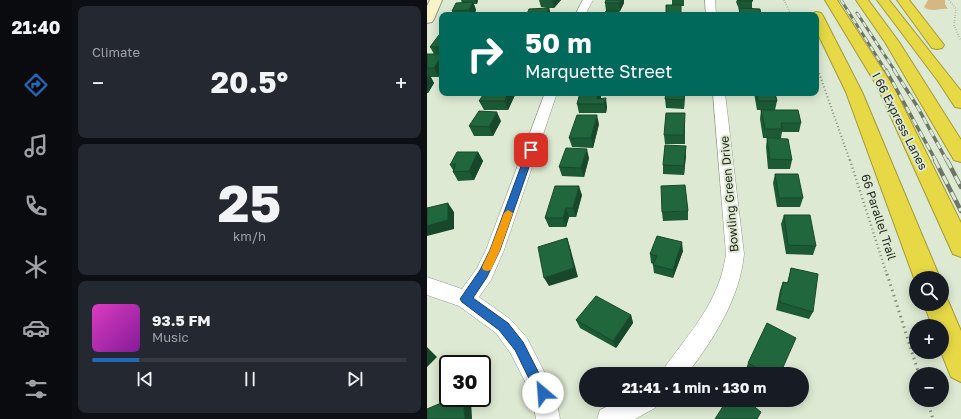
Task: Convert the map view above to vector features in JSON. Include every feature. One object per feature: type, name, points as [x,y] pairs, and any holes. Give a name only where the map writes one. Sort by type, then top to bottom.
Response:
[{"type":"highway","name":"I 66 Express Lanes","points":[[831,0],[885,86],[961,247]]},
{"type":"highway","points":[[862,0],[892,42],[961,155]]},
{"type":"highway","points":[[883,0],[945,79],[961,103]]},
{"type":"highway","points":[[903,0],[945,56],[961,84]]},
{"type":"highway","points":[[819,22],[854,92],[924,271]]},
{"type":"highway","points":[[940,311],[961,367]]},
{"type":"street","points":[[427,19],[436,0]]},
{"type":"street","points":[[582,12],[588,0]]},
{"type":"street","points":[[710,0],[711,12]]},
{"type":"street","points":[[466,299],[484,274],[495,250],[550,96]]},
{"type":"street","name":"Bowling Green Drive","points":[[679,367],[723,300],[731,280],[735,254],[719,96]]},
{"type":"street","points":[[427,286],[466,299],[503,326],[519,346],[543,393],[548,419]]},
{"type":"street","points":[[609,419],[633,407]]},
{"type":"path","points":[[784,0],[790,12]]},
{"type":"path","points":[[949,0],[956,9],[953,20],[954,27],[961,40]]},
{"type":"path","name":"66 Parallel Trail","points":[[819,74],[858,184],[917,367]]},
{"type":"path","points":[[929,407],[933,419]]},
{"type":"shaded area","points":[[928,0],[945,0],[945,4],[948,9],[927,9],[924,7]]},
{"type":"building","points":[[606,0],[621,0],[619,3],[605,3]]},
{"type":"building","points":[[752,0],[753,1],[739,1]]},
{"type":"building","points":[[473,2],[469,10],[452,11],[456,3]]},
{"type":"building","points":[[666,5],[681,5],[681,12],[666,12]]},
{"type":"building","points":[[549,8],[547,12],[528,12],[529,9]]},
{"type":"building","points":[[739,8],[760,9],[760,12],[740,12]]},
{"type":"building","points":[[606,11],[619,11],[619,12]]},
{"type":"building","points":[[439,35],[439,47],[430,47]]},
{"type":"building","points":[[427,54],[439,54],[439,60],[434,68],[427,68]]},
{"type":"building","points":[[482,96],[507,96],[505,101],[479,101]]},
{"type":"building","points":[[579,96],[598,96],[597,99],[606,98],[604,104],[577,104]]},
{"type":"building","points":[[666,96],[684,96],[684,100],[665,99]]},
{"type":"building","points":[[757,96],[776,96],[777,101],[758,101]]},
{"type":"building","points":[[761,110],[798,110],[801,123],[781,123],[782,129],[765,129]]},
{"type":"building","points":[[479,111],[497,112],[489,127],[469,126]]},
{"type":"building","points":[[666,113],[685,113],[684,135],[664,135]]},
{"type":"building","points":[[577,115],[597,115],[591,138],[569,138]]},
{"type":"building","points":[[767,138],[788,139],[792,160],[770,159]]},
{"type":"building","points":[[665,145],[686,146],[684,166],[663,165]]},
{"type":"building","points":[[566,148],[587,149],[581,168],[559,167]]},
{"type":"building","points":[[457,152],[478,152],[469,171],[453,172],[456,164],[450,165]]},
{"type":"building","points":[[775,174],[798,174],[803,198],[779,198]]},
{"type":"building","points":[[685,185],[688,211],[662,212],[661,186]]},
{"type":"building","points":[[555,186],[579,186],[573,208],[566,208],[563,218],[545,218]]},
{"type":"building","points":[[448,203],[448,220],[427,226],[427,208]]},
{"type":"building","points":[[784,215],[810,215],[816,246],[788,245]]},
{"type":"building","points":[[657,236],[682,242],[673,270],[653,265],[657,256],[650,254]]},
{"type":"building","points":[[567,238],[574,268],[544,278],[538,247]]},
{"type":"building","points":[[791,268],[818,274],[813,312],[779,302],[783,282],[788,283]]},
{"type":"building","points":[[596,296],[631,315],[613,341],[576,320]]},
{"type":"building","points":[[767,323],[796,338],[783,367],[756,367],[748,363]]},
{"type":"building","points":[[439,404],[439,407],[464,407],[465,419],[427,419],[427,409]]},
{"type":"building","points":[[723,407],[755,407],[761,412],[757,419],[715,419]]},
{"type":"railway","points":[[841,0],[886,71]]},
{"type":"railway","points":[[857,13],[895,71]]},
{"type":"railway","points":[[886,70],[936,161]]},
{"type":"railway","points":[[894,70],[917,106],[947,161]]},
{"type":"railway","points":[[935,160],[961,211]]},
{"type":"railway","points":[[947,160],[961,187]]},
{"type":"slow traffic","points":[[487,267],[495,250],[508,213]]},
{"type":"route","points":[[531,150],[495,250],[484,274],[466,299],[503,326],[519,346],[543,393]]}]
